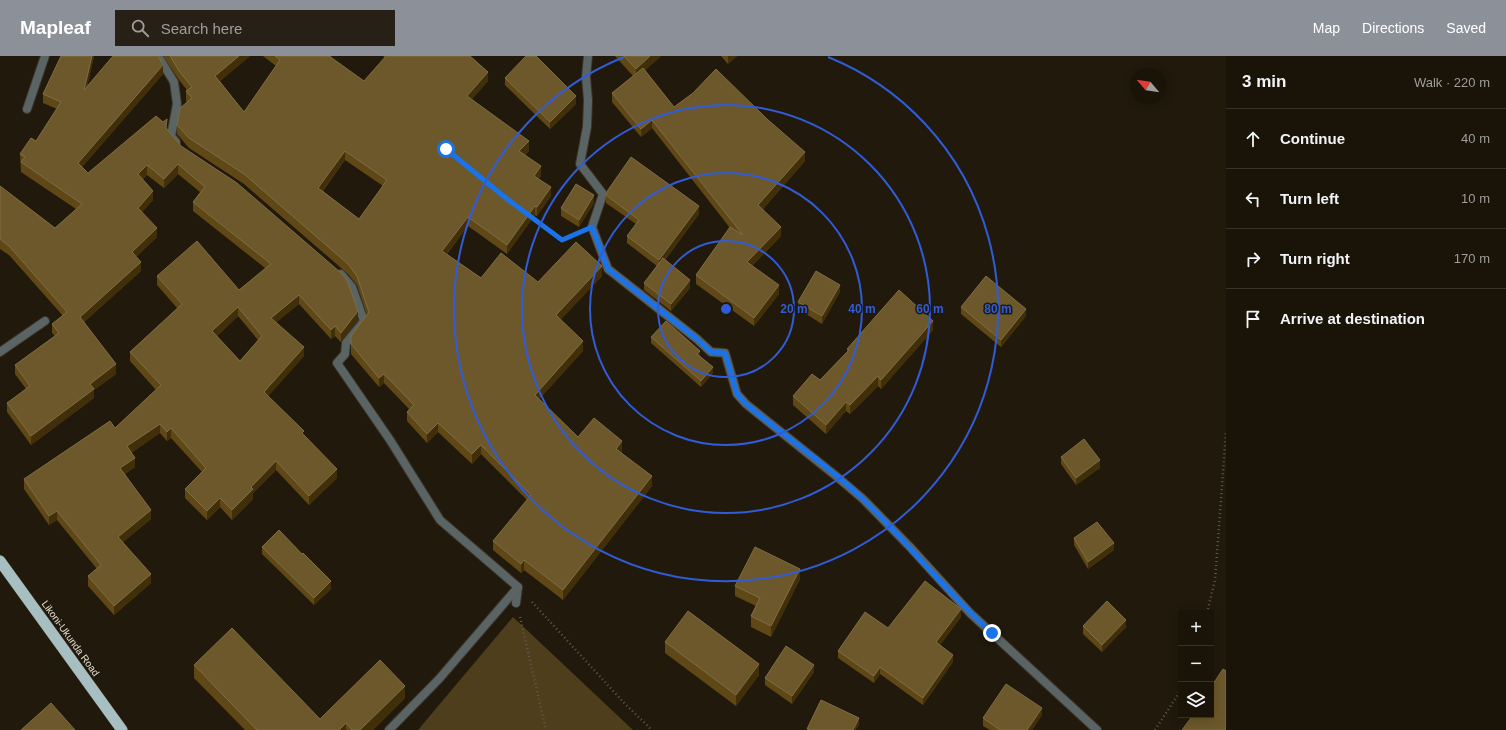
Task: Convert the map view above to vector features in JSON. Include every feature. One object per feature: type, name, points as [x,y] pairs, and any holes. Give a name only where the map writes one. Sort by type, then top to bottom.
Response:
[{"type":"highway","name":"Likoni-Ukunda Road","points":[[0,562],[122,730]]},
{"type":"street","points":[[27,109],[46,56]]},
{"type":"street","points":[[158,56],[174,82],[177,104],[171,136],[181,146]]},
{"type":"street","points":[[588,56],[586,77],[588,100],[587,128],[580,164],[603,194],[592,227],[608,269],[697,339],[711,352],[725,353],[737,394],[746,404],[863,499],[910,547],[970,613],[1097,730]]},
{"type":"street","points":[[334,268],[352,287],[364,321],[346,343],[346,354],[337,363],[390,440],[440,520],[518,587]]},
{"type":"street","points":[[0,352],[45,321]]},
{"type":"street","points":[[516,603],[518,587]]},
{"type":"street","points":[[390,730],[439,678],[518,587]]},
{"type":"path","points":[[526,212],[562,240],[592,227]]},
{"type":"path","points":[[1208,610],[1215,580],[1226,432]]},
{"type":"path","points":[[518,587],[626,705],[652,730]]},
{"type":"path","points":[[516,603],[546,730]]},
{"type":"path","points":[[1155,730],[1178,694]]},
{"type":"shaded area","points":[[513,617],[633,730],[418,730]]},
{"type":"building","points":[[61,56],[92,56],[84,90],[113,56],[158,56],[163,65],[78,163],[88,173],[156,116],[163,122],[167,119],[166,128],[181,146],[237,183],[340,272],[347,280],[358,311],[341,333],[335,326],[331,330],[299,295],[271,318],[304,347],[264,392],[304,431],[302,433],[337,469],[309,496],[276,461],[251,487],[253,489],[232,510],[220,498],[207,511],[185,489],[206,468],[171,428],[167,432],[160,424],[127,446],[135,458],[120,468],[151,510],[118,537],[151,574],[114,606],[88,576],[101,565],[57,511],[49,516],[24,479],[110,421],[115,428],[161,385],[130,352],[182,304],[157,276],[197,241],[239,290],[271,264],[193,202],[205,187],[178,164],[164,179],[147,165],[138,174],[153,191],[138,208],[157,228],[132,252],[141,262],[80,317],[116,364],[90,384],[94,389],[31,436],[7,403],[30,386],[15,365],[59,333],[52,324],[67,312],[9,246],[0,239],[0,186],[55,228],[82,204],[21,162],[25,157],[20,154],[31,138],[36,141],[61,102],[43,94]],"holes":[[[238,307],[262,336],[240,361],[212,331]]]},
{"type":"building","points":[[170,56],[239,56],[215,76],[244,112],[280,60],[275,56],[329,56],[364,81],[386,56],[470,56],[488,72],[467,96],[529,141],[519,151],[541,166],[534,176],[551,187],[537,207],[535,206],[507,245],[468,217],[442,251],[481,278],[501,253],[538,282],[576,242],[602,266],[556,315],[583,341],[535,395],[578,437],[594,418],[622,441],[616,449],[652,476],[563,590],[524,560],[521,564],[493,541],[531,495],[481,445],[472,454],[438,423],[427,434],[407,412],[414,405],[384,374],[379,378],[351,344],[351,336],[369,312],[357,276],[348,264],[244,174],[189,138],[177,125],[180,108],[192,98],[186,91],[192,87],[179,71]],"holes":[[[345,151],[387,180],[359,219],[318,188]]]},
{"type":"building","points":[[526,56],[536,56],[576,96],[550,122],[505,78]]},
{"type":"building","points":[[624,56],[650,56],[636,69]]},
{"type":"building","points":[[643,68],[674,107],[693,93],[716,69],[767,119],[805,152],[758,205],[781,227],[747,262],[779,285],[754,318],[696,275],[730,227],[743,235],[652,120],[641,129],[612,93]]},
{"type":"building","points":[[631,157],[699,206],[659,260],[627,236],[639,220],[606,195]]},
{"type":"building","points":[[576,184],[594,195],[579,220],[561,208]]},
{"type":"building","points":[[663,258],[690,280],[671,304],[644,283]]},
{"type":"building","points":[[816,271],[840,285],[822,316],[798,302]]},
{"type":"building","points":[[986,276],[1026,309],[1001,340],[961,307]]},
{"type":"building","points":[[899,290],[933,321],[881,380],[878,376],[850,405],[846,402],[826,425],[793,396],[812,374],[820,380],[849,350],[847,349]]},
{"type":"building","points":[[666,321],[700,351],[697,354],[713,367],[701,381],[651,337]]},
{"type":"building","points":[[1084,439],[1100,460],[1076,478],[1061,457]]},
{"type":"building","points":[[1097,522],[1114,543],[1088,562],[1074,538]]},
{"type":"building","points":[[279,530],[331,581],[314,598],[262,547]]},
{"type":"building","points":[[755,547],[800,569],[771,626],[751,616],[760,598],[735,586]]},
{"type":"building","points":[[925,581],[961,609],[936,642],[953,655],[923,698],[880,667],[874,676],[838,651],[865,612],[888,628]]},
{"type":"building","points":[[1107,601],[1126,620],[1102,645],[1083,626]]},
{"type":"building","points":[[688,611],[759,664],[736,695],[665,642]]},
{"type":"building","points":[[232,628],[320,719],[380,660],[405,686],[360,730],[352,730],[346,723],[339,730],[257,730],[194,665]]},
{"type":"building","points":[[786,646],[814,665],[792,696],[765,678]]},
{"type":"building","points":[[1223,669],[1226,671],[1226,730],[1182,730],[1191,718],[1214,718],[1214,682]]},
{"type":"building","points":[[1006,684],[1042,708],[1027,730],[1000,730],[983,718]]},
{"type":"building","points":[[821,700],[859,718],[853,730],[807,729]]},
{"type":"building","points":[[51,703],[75,730],[21,730]]},
{"type":"route","points":[[446,149],[507,199],[562,240],[592,227],[608,269],[697,339],[711,352],[725,353],[737,394],[746,404],[863,499],[910,547],[970,613],[992,633]]}]
